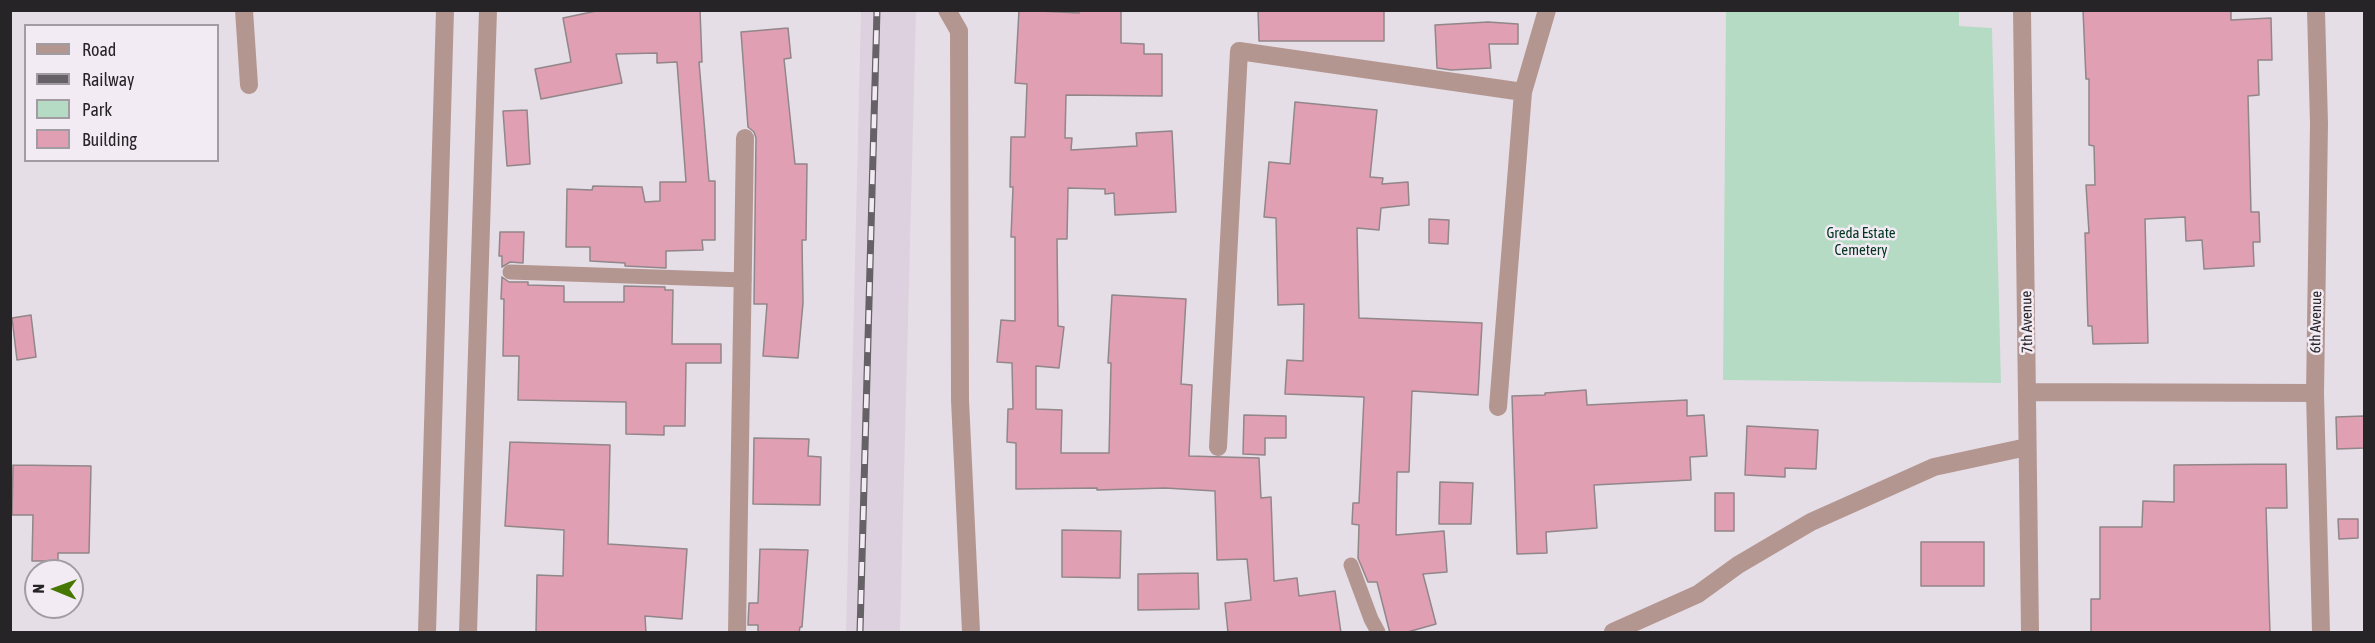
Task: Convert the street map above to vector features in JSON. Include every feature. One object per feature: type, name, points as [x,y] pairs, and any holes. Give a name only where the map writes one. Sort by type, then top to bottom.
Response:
[{"type":"street","points":[[244,10],[249,85]]},
{"type":"street","points":[[427,633],[445,10]]},
{"type":"street","points":[[468,633],[488,10]]},
{"type":"street","points":[[947,10],[958,31],[960,400],[971,633]]},
{"type":"street","points":[[1498,407],[1522,92],[1546,10]]},
{"type":"street","name":"7th Avenue","points":[[2022,10],[2030,633]]},
{"type":"street","name":"6th Avenue","points":[[2316,10],[2319,124],[2315,393],[2321,633]]},
{"type":"street","points":[[1218,447],[1239,51],[1522,92]]},
{"type":"street","points":[[737,633],[745,138]]},
{"type":"street","points":[[2028,392],[2315,393]]},
{"type":"street","points":[[1613,633],[1698,594],[1738,565],[1811,522],[1934,467],[2026,447]]},
{"type":"lane","points":[[510,272],[744,280]]},
{"type":"lane","points":[[1351,565],[1378,633]]},
{"type":"shaded area","points":[[861,11],[916,11],[900,632],[846,632]]},
{"type":"green space","name":"Greda Estate Cemetery","points":[[1726,11],[1959,11],[1959,26],[1992,28],[2001,383],[1723,380]]},
{"type":"building","points":[[601,10],[700,10],[702,62],[699,62],[709,181],[715,181],[715,240],[702,240],[703,250],[666,251],[666,268],[590,261],[590,247],[566,247],[567,189],[592,190],[593,186],[642,187],[645,202],[660,201],[660,182],[686,182],[677,62],[657,63],[657,53],[616,54],[622,83],[541,99],[535,69],[571,62],[563,18]]},
{"type":"building","points":[[1019,10],[1079,13],[1079,10],[1121,10],[1121,43],[1144,44],[1144,54],[1162,54],[1162,96],[1066,95],[1065,138],[1072,138],[1071,150],[1137,146],[1136,133],[1172,131],[1176,212],[1115,215],[1114,193],[1105,194],[1105,189],[1068,188],[1067,239],[1057,239],[1058,326],[1064,327],[1059,368],[1036,366],[1036,409],[1062,410],[1061,453],[1109,453],[1111,363],[1108,363],[1112,295],[1186,299],[1181,384],[1192,385],[1189,456],[1259,458],[1261,498],[1271,497],[1274,581],[1297,578],[1299,596],[1335,591],[1341,633],[1228,633],[1225,603],[1251,600],[1247,559],[1217,560],[1215,491],[1165,488],[1016,489],[1016,443],[1007,442],[1008,409],[1013,409],[1012,363],[997,362],[1001,320],[1015,321],[1015,237],[1011,237],[1013,187],[1010,187],[1011,137],[1025,137],[1027,84],[1015,83]]},
{"type":"building","points":[[1258,10],[1384,10],[1384,41],[1259,41]]},
{"type":"building","points":[[2083,10],[2231,10],[2231,20],[2271,18],[2272,60],[2258,60],[2259,95],[2248,96],[2251,212],[2259,212],[2260,242],[2253,242],[2254,266],[2204,269],[2202,240],[2186,241],[2185,217],[2145,219],[2148,343],[2093,344],[2092,326],[2088,326],[2085,233],[2089,233],[2086,185],[2095,185],[2094,146],[2089,145],[2089,79],[2086,79]]},
{"type":"building","points":[[1488,22],[1518,24],[1518,44],[1489,44],[1491,68],[1451,70],[1437,68],[1435,25]]},
{"type":"building","points":[[788,28],[791,58],[784,59],[795,164],[807,164],[806,240],[802,240],[803,303],[798,358],[763,356],[767,304],[754,304],[756,138],[754,132],[748,127],[741,32]]},
{"type":"building","points":[[1295,102],[1377,110],[1370,177],[1383,178],[1382,184],[1408,182],[1409,205],[1381,208],[1379,230],[1357,228],[1359,318],[1482,323],[1478,395],[1412,391],[1409,472],[1397,472],[1396,535],[1444,531],[1447,572],[1423,574],[1436,624],[1404,633],[1390,633],[1377,582],[1368,582],[1358,558],[1359,525],[1352,524],[1353,503],[1359,503],[1364,397],[1285,394],[1287,360],[1303,361],[1304,304],[1278,305],[1276,218],[1264,217],[1269,162],[1290,164]]},
{"type":"building","points":[[527,110],[530,164],[507,166],[503,111]]},
{"type":"building","points":[[1429,219],[1449,220],[1448,244],[1429,243]]},
{"type":"building","points":[[500,232],[524,232],[523,263],[510,262],[502,267],[502,256],[499,256]]},
{"type":"building","points":[[502,277],[509,282],[528,282],[528,285],[564,286],[564,302],[624,302],[624,286],[665,287],[665,290],[673,290],[672,344],[721,344],[721,363],[686,363],[685,426],[664,426],[664,435],[626,434],[626,402],[518,400],[519,356],[503,356]]},
{"type":"building","points":[[31,315],[36,357],[17,360],[12,318]]},
{"type":"building","points":[[1586,390],[1587,405],[1687,400],[1687,416],[1704,415],[1707,456],[1690,457],[1691,480],[1594,485],[1597,528],[1546,532],[1547,553],[1517,554],[1512,396]]},
{"type":"building","points":[[1244,415],[1286,416],[1286,438],[1265,438],[1265,455],[1243,454]]},
{"type":"building","points":[[2364,416],[2364,448],[2337,449],[2336,417]]},
{"type":"building","points":[[1747,426],[1818,430],[1816,469],[1785,468],[1785,477],[1745,475]]},
{"type":"building","points":[[754,438],[809,439],[808,456],[821,457],[820,505],[753,504]]},
{"type":"building","points":[[510,442],[610,445],[608,544],[687,549],[682,619],[645,616],[646,633],[536,633],[537,575],[563,576],[564,530],[505,526]]},
{"type":"building","points":[[2286,464],[2287,508],[2266,508],[2270,633],[2091,633],[2091,599],[2100,599],[2100,527],[2142,527],[2143,501],[2174,502],[2174,465]]},
{"type":"building","points":[[13,465],[91,466],[89,553],[58,553],[58,559],[32,559],[33,515],[12,515]]},
{"type":"building","points":[[1440,482],[1473,483],[1471,524],[1439,524]]},
{"type":"building","points":[[1715,493],[1734,493],[1734,531],[1715,531]]},
{"type":"building","points":[[2338,519],[2358,519],[2358,538],[2339,539]]},
{"type":"building","points":[[1062,530],[1121,531],[1120,578],[1062,577]]},
{"type":"building","points":[[1921,542],[1984,542],[1984,586],[1921,586]]},
{"type":"building","points":[[760,549],[808,550],[802,627],[799,633],[758,633],[758,625],[748,625],[749,603],[758,603]]},
{"type":"building","points":[[1198,573],[1199,609],[1138,610],[1138,574]]},
{"type":"railway","points":[[860,632],[877,10]]}]
